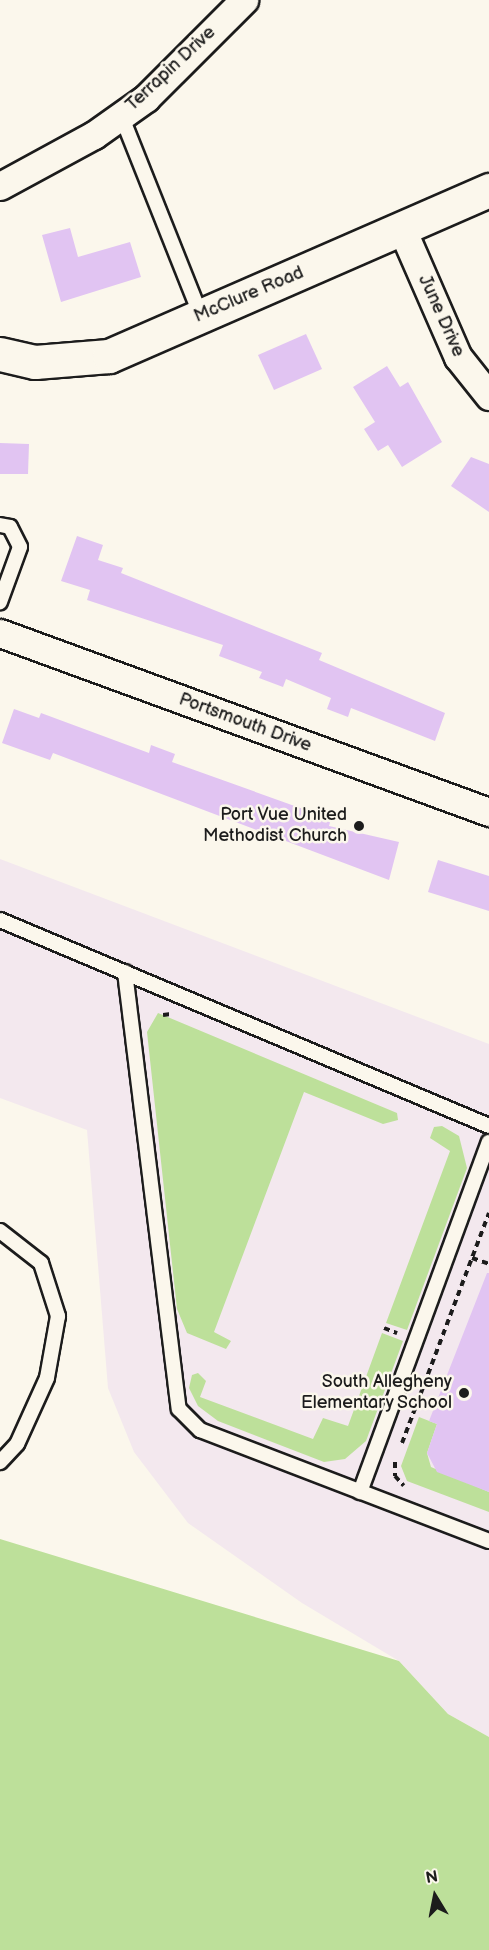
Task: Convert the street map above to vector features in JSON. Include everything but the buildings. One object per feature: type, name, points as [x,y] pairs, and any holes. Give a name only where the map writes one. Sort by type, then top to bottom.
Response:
[{"type":"street","name":"Terrapin Drive","points":[[0,186],[122,116],[244,0]]},
{"type":"street","name":"McClure Road","points":[[0,354],[35,362],[109,356],[489,190]]},
{"type":"street","name":"June Drive","points":[[402,229],[458,357],[489,396]]},
{"type":"street","name":"Portsmouth Drive","points":[[0,633],[489,812]]},
{"type":"lane","points":[[122,116],[201,316]]},
{"type":"lane","points":[[0,525],[10,527],[20,547],[0,602]]},
{"type":"lane","points":[[0,920],[489,1126]]},
{"type":"lane","points":[[125,972],[179,1409],[200,1430],[489,1541]]},
{"type":"lane","points":[[360,1492],[489,1142]]},
{"type":"lane","points":[[0,1231],[41,1263],[58,1316],[47,1378],[17,1444],[0,1462]]},
{"type":"path","points":[[415,1490],[395,1476],[394,1466],[489,1213]]},
{"type":"path","points":[[472,1258],[489,1264]]},
{"type":"path","points":[[384,1328],[404,1336]]},
{"type":"shaded area","points":[[0,859],[489,1044],[489,1737],[448,1714],[399,1661],[302,1603],[188,1523],[134,1452],[108,1388],[87,1130],[0,1098]]},
{"type":"green space","points":[[158,1013],[397,1113],[398,1120],[383,1124],[304,1092],[214,1332],[231,1341],[226,1349],[187,1333],[177,1309],[147,1032]]},
{"type":"green space","points":[[442,1126],[459,1136],[467,1168],[407,1330],[386,1323],[450,1151],[430,1138],[434,1127]]},
{"type":"green space","points":[[382,1333],[403,1341],[366,1441],[345,1459],[324,1462],[218,1421],[198,1406],[189,1388],[192,1375],[198,1373],[206,1381],[200,1397],[313,1439],[323,1418],[348,1426]]},
{"type":"green space","points":[[419,1417],[437,1424],[427,1453],[431,1467],[489,1492],[489,1512],[407,1481],[401,1466]]},
{"type":"green space","points":[[0,1539],[399,1661],[448,1714],[489,1737],[489,1950],[0,1950]]},
{"type":"place","name":"Port Vue United Methodist Church","points":[[359,826]]},
{"type":"place","name":"South Allegheny Elementary School","points":[[464,1393]]}]
